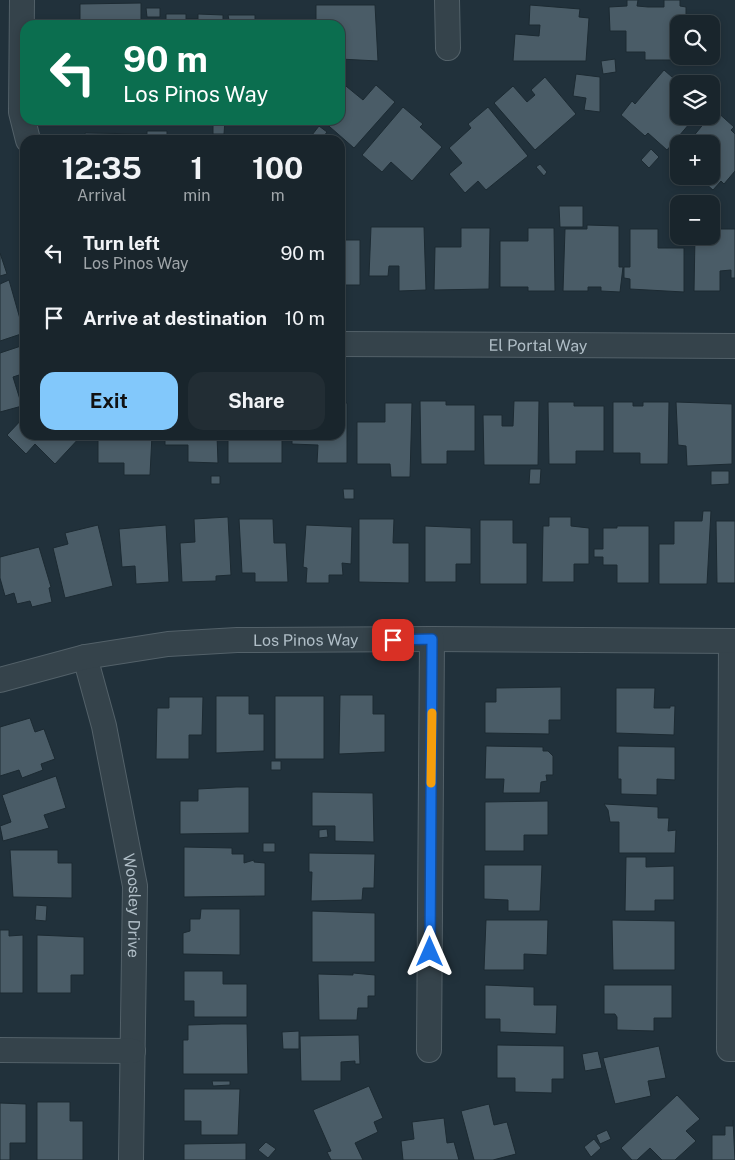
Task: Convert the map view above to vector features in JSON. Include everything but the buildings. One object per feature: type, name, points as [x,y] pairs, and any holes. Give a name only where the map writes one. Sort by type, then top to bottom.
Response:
[{"type":"street","points":[[22,0],[22,20]]},
{"type":"street","points":[[447,0],[448,48]]},
{"type":"street","name":"El Portal Way","points":[[345,344],[735,346]]},
{"type":"street","points":[[429,1050],[432,639]]},
{"type":"street","name":"Los Pinos Way","points":[[0,680],[85,657],[168,644],[237,640],[733,641]]},
{"type":"street","points":[[733,641],[729,1049],[735,1049]]},
{"type":"street","name":"Woosley Drive","points":[[85,657],[104,726],[135,886],[131,1160]]},
{"type":"street","points":[[0,1050],[133,1051]]},
{"type":"slow traffic","points":[[431,783],[432,713]]},
{"type":"route","points":[[393,640],[432,639],[430,952]]}]
